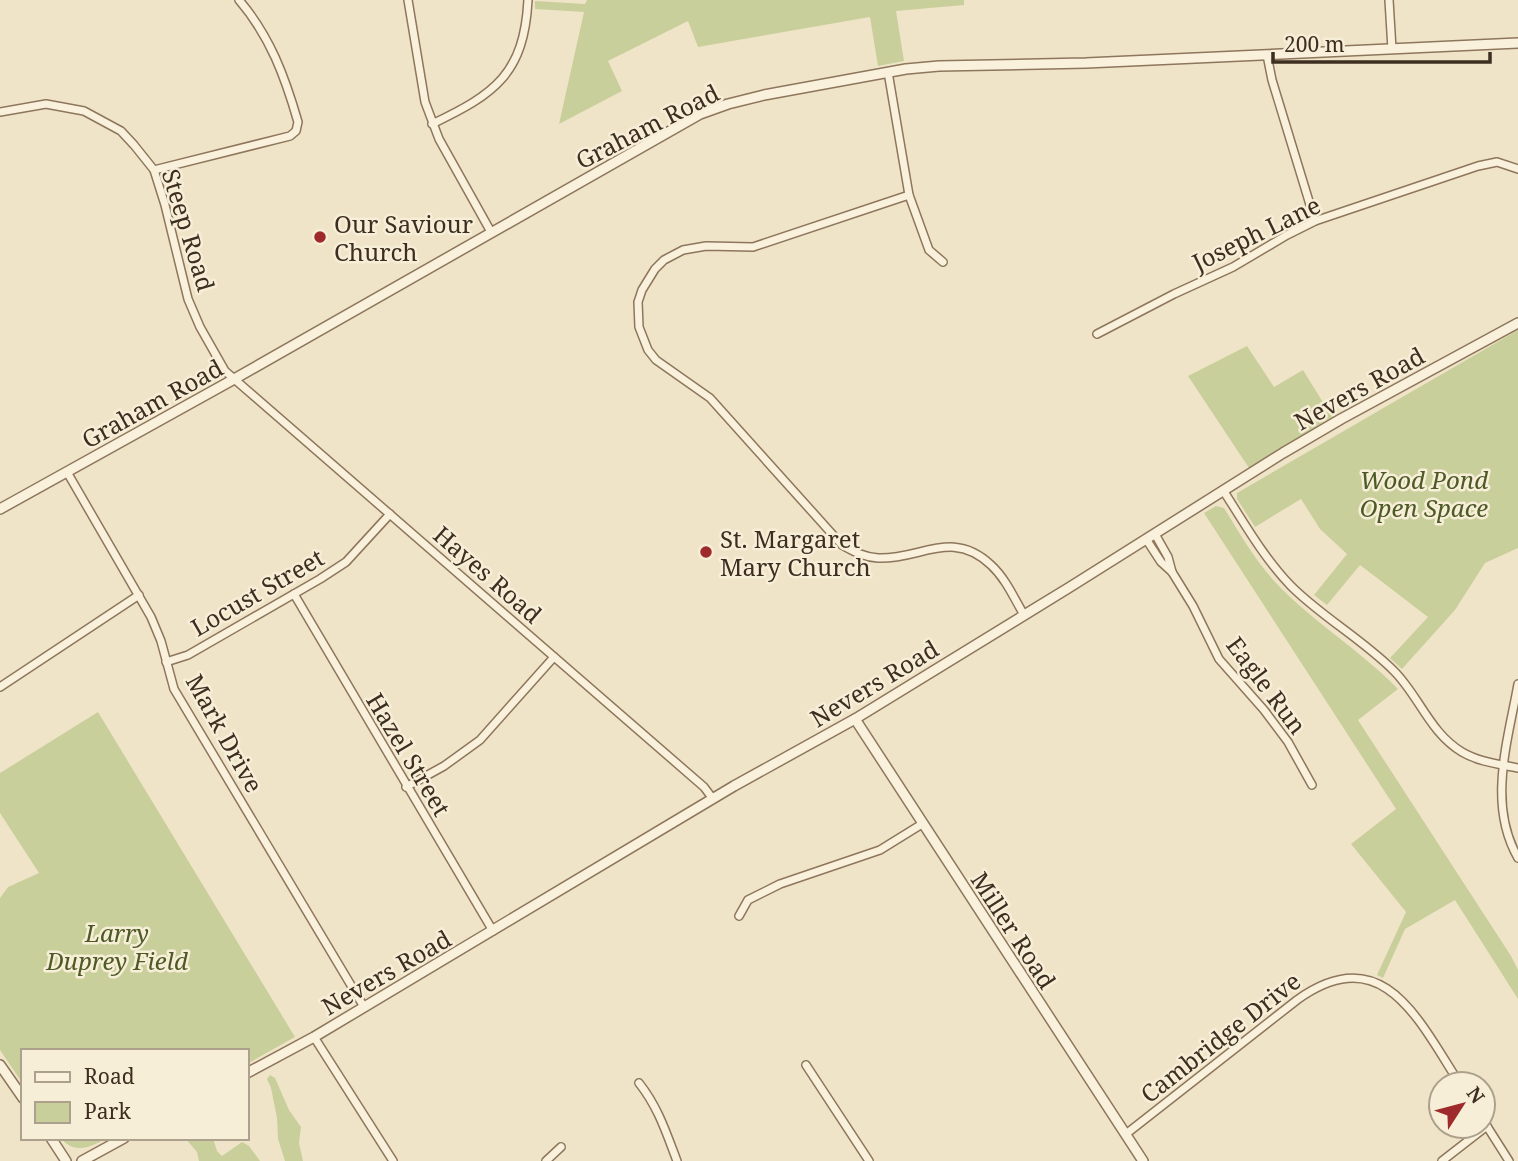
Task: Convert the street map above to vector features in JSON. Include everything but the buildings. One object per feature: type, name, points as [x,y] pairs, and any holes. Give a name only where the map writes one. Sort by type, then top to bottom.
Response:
[{"type":"street","points":[[154,170],[290,136],[296,131],[298,122],[276,55],[254,17],[239,0]]},
{"type":"street","points":[[408,0],[425,102],[432,124],[491,232]]},
{"type":"street","points":[[432,124],[466,108],[489,93],[507,75],[518,54],[525,31],[528,0]]},
{"type":"street","points":[[1389,0],[1392,49]]},
{"type":"street","name":"Graham Road","points":[[0,509],[236,379],[700,114],[728,103],[888,72],[939,66],[1086,63],[1518,43]]},
{"type":"street","points":[[1266,55],[1315,221]]},
{"type":"street","points":[[888,72],[909,195],[929,250],[943,262]]},
{"type":"street","name":"Steep Road","points":[[0,112],[46,104],[83,111],[121,131],[154,170],[188,299],[200,327],[225,371],[236,379]]},
{"type":"street","name":"Joseph Lane","points":[[1097,334],[1233,267],[1315,221],[1478,166],[1497,162],[1518,169]]},
{"type":"street","points":[[909,195],[753,247],[695,247],[673,255],[655,270],[642,289],[638,302],[639,327],[648,350],[656,360],[709,398],[842,545],[865,556],[878,558],[945,546],[970,551],[991,565],[1002,577],[1024,615]]},
{"type":"street","name":"Nevers Road","points":[[248,1072],[314,1037],[713,799],[855,719],[1340,419],[1518,323]]},
{"type":"street","name":"Hayes Road","points":[[236,379],[704,787],[713,799]]},
{"type":"street","name":"Mark Drive","points":[[67,472],[139,595],[161,641],[174,689],[364,1007]]},
{"type":"street","points":[[1223,490],[1275,568],[1314,606],[1395,672],[1448,742],[1472,757],[1518,768]]},
{"type":"street","name":"Locust Street","points":[[166,662],[188,655],[346,562],[390,514]]},
{"type":"street","name":"Eagle Run","points":[[1150,537],[1161,562],[1172,572],[1193,606],[1219,659],[1264,710],[1302,765],[1312,785]]},
{"type":"street","name":"Hazel Street","points":[[294,594],[406,788],[493,931]]},
{"type":"street","points":[[0,687],[139,595]]},
{"type":"street","points":[[406,788],[444,766],[480,740],[554,657]]},
{"type":"street","points":[[1518,684],[1503,765],[1500,801],[1505,829],[1518,858]]},
{"type":"street","name":"Miller Road","points":[[855,719],[1143,1161]]},
{"type":"street","points":[[739,916],[748,900],[780,884],[880,850],[922,824]]},
{"type":"street","name":"Cambridge Drive","points":[[1126,1134],[1316,986],[1341,978],[1370,980],[1408,1005],[1451,1070]]},
{"type":"street","points":[[314,1037],[393,1161]]},
{"type":"street","points":[[0,1065],[21,1095]]},
{"type":"street","points":[[806,1065],[869,1161]]},
{"type":"street","points":[[639,1083],[657,1108],[677,1161]]},
{"type":"street","points":[[52,1140],[66,1161]]},
{"type":"street","points":[[82,1161],[120,1140]]},
{"type":"street","points":[[1442,1161],[1466,1140]]},
{"type":"street","points":[[1496,1140],[1509,1161]]},
{"type":"street","points":[[546,1161],[561,1147]]},
{"type":"green space","points":[[587,0],[964,0],[964,5],[896,11],[904,61],[878,66],[870,17],[698,47],[688,21],[608,61],[622,91],[559,124],[584,12],[535,9],[535,1],[585,4]]},
{"type":"green space","name":"Wood Pond Open Space","points":[[1518,330],[1518,548],[1485,563],[1455,610],[1402,669],[1390,658],[1428,617],[1360,565],[1327,605],[1314,595],[1347,554],[1320,529],[1301,499],[1255,527],[1237,499],[1237,493]]},
{"type":"green space","points":[[1247,346],[1274,387],[1303,370],[1332,417],[1249,468],[1188,376]]},
{"type":"green space","points":[[1216,506],[1224,508],[1276,583],[1305,611],[1368,661],[1398,689],[1358,720],[1511,956],[1518,970],[1518,999],[1455,900],[1405,929],[1383,978],[1377,975],[1406,912],[1351,844],[1396,809],[1204,513]]},
{"type":"green space","name":"Larry Duprey Field","points":[[98,712],[295,1037],[248,1063],[248,1049],[21,1049],[21,1081],[0,1050],[0,898],[8,887],[39,873],[0,813],[0,773]]},
{"type":"green space","points":[[270,1075],[275,1078],[289,1110],[301,1127],[299,1143],[303,1161],[285,1161],[278,1139],[277,1118],[267,1079]]},
{"type":"green space","points":[[63,1140],[102,1140],[83,1148]]},
{"type":"green space","points":[[187,1140],[214,1140],[217,1151],[222,1156],[242,1142],[249,1146],[260,1161],[199,1161],[197,1152]]},
{"type":"place","name":"Our Saviour Church","points":[[320,237]]},
{"type":"place","name":"St. Margaret Mary Church","points":[[706,552]]}]
